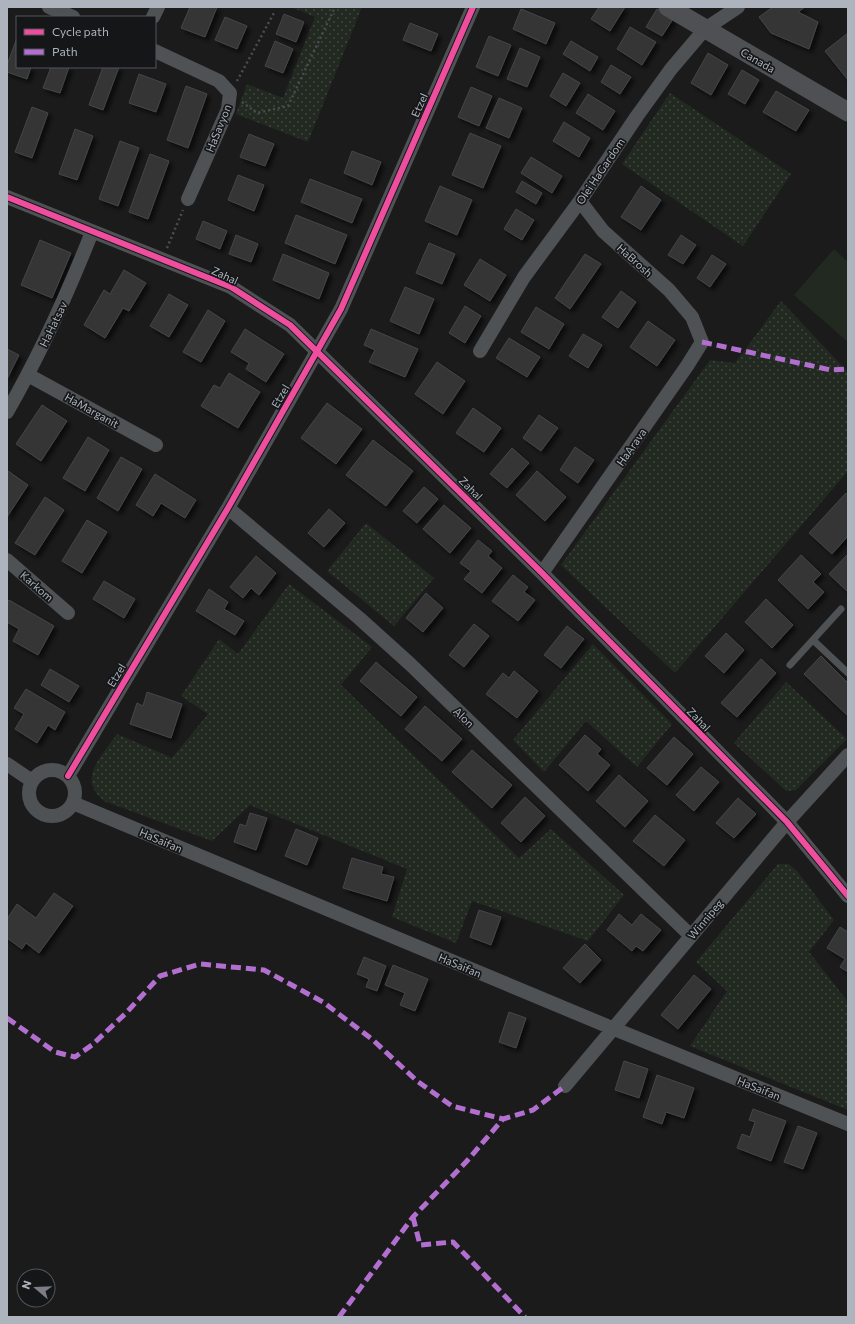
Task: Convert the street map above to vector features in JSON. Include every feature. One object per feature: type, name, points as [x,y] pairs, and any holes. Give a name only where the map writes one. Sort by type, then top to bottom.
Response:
[{"type":"street","points":[[49,7],[71,16]]},
{"type":"street","points":[[154,16],[158,7]]},
{"type":"street","name":"Etzel","points":[[68,776],[228,508],[341,309],[473,7]]},
{"type":"street","name":"Canada","points":[[668,7],[848,112]]},
{"type":"street","name":"Olei HaGardom","points":[[480,351],[524,277],[580,201],[654,93],[705,29],[738,7]]},
{"type":"street","name":"HaSavyon","points":[[156,51],[219,81],[230,93],[228,109],[188,199]]},
{"type":"street","name":"Zahal","points":[[7,197],[92,232],[163,258],[231,287],[290,325],[542,573],[787,822],[848,896]]},
{"type":"street","name":"HaBrosh","points":[[580,201],[603,231],[668,290],[692,317]]},
{"type":"street","name":"HaHatsav","points":[[7,412],[28,375],[67,296],[92,232]]},
{"type":"street","name":"HaArava","points":[[542,573],[687,366],[702,342],[692,317]]},
{"type":"street","name":"HaMarganit","points":[[28,375],[156,445]]},
{"type":"street","name":"Alon","points":[[228,508],[359,618],[410,664],[691,936]]},
{"type":"street","name":"Karkom","points":[[7,560],[68,613]]},
{"type":"street","name":"Winnipeg","points":[[565,1086],[612,1028],[787,822],[848,755]]},
{"type":"street","points":[[7,764],[32,781]]},
{"type":"street","points":[[50,769],[58,770],[68,776],[74,783],[75,791],[73,803],[66,812],[58,815],[42,814],[31,803],[29,795],[32,781],[37,775],[50,769]]},
{"type":"street","name":"HaSaifan","points":[[73,803],[612,1028],[848,1124]]},
{"type":"lane","points":[[790,665],[840,609]]},
{"type":"lane","points":[[813,640],[848,673]]},
{"type":"path","points":[[275,11],[230,93],[257,113],[288,106],[335,7]]},
{"type":"path","points":[[163,258],[188,199]]},
{"type":"shaded area","points":[[291,7],[362,7],[308,142],[236,114],[247,84],[283,98],[315,17]]},
{"type":"shaded area","points":[[670,93],[791,174],[743,246],[622,164]]},
{"type":"shaded area","points":[[834,249],[848,262],[848,342],[794,295]]},
{"type":"shaded area","points":[[781,301],[848,372],[848,471],[675,673],[561,565],[710,360],[735,363]]},
{"type":"shaded area","points":[[366,523],[434,578],[394,626],[327,571]]},
{"type":"shaded area","points":[[289,584],[372,647],[341,685],[519,858],[551,829],[624,895],[588,941],[472,901],[456,943],[392,917],[407,869],[250,805],[212,841],[104,801],[97,794],[92,782],[92,775],[98,760],[117,734],[172,758],[208,714],[181,696],[219,639],[238,654]]},
{"type":"shaded area","points":[[593,644],[672,724],[637,767],[586,721],[544,772],[513,740]]},
{"type":"shaded area","points":[[786,682],[847,739],[796,790],[786,791],[734,743]]},
{"type":"shaded area","points":[[778,864],[789,864],[797,871],[834,920],[809,952],[848,1002],[848,1110],[690,1046],[727,991],[696,962]]},
{"type":"building","points":[[190,7],[217,7],[205,37],[181,28]]},
{"type":"building","points":[[599,7],[625,7],[610,31],[591,19]]},
{"type":"building","points":[[773,7],[805,7],[798,12],[818,22],[809,49],[771,33],[759,17]]},
{"type":"building","points":[[521,9],[555,23],[546,44],[513,29]]},
{"type":"building","points":[[657,9],[673,19],[662,36],[646,27]]},
{"type":"building","points":[[284,14],[304,22],[296,42],[276,34]]},
{"type":"building","points":[[225,17],[247,26],[237,49],[215,40]]},
{"type":"building","points":[[410,23],[438,34],[431,51],[403,40]]},
{"type":"building","points":[[630,27],[656,42],[642,65],[617,49]]},
{"type":"building","points":[[848,33],[848,80],[825,51]]},
{"type":"building","points":[[489,36],[511,45],[498,76],[476,67]]},
{"type":"building","points":[[16,41],[16,68],[31,68],[27,79],[7,72],[7,65]]},
{"type":"building","points":[[275,41],[293,49],[283,73],[265,66]]},
{"type":"building","points":[[571,41],[598,57],[590,71],[563,54]]},
{"type":"building","points":[[520,48],[540,57],[527,87],[507,79]]},
{"type":"building","points":[[708,53],[728,65],[711,95],[691,83]]},
{"type":"building","points":[[611,65],[631,77],[620,94],[601,82]]},
{"type":"building","points":[[51,68],[69,68],[60,93],[43,88]]},
{"type":"building","points":[[103,68],[119,68],[103,110],[89,105]]},
{"type":"building","points":[[742,70],[759,80],[745,104],[728,94]]},
{"type":"building","points":[[563,73],[580,83],[566,106],[550,96]]},
{"type":"building","points":[[139,74],[166,84],[156,112],[129,103]]},
{"type":"building","points":[[186,86],[207,94],[188,148],[167,140]]},
{"type":"building","points":[[471,87],[492,96],[479,126],[458,117]]},
{"type":"building","points":[[776,91],[809,110],[796,131],[763,112]]},
{"type":"building","points":[[588,94],[615,111],[603,130],[576,113]]},
{"type":"building","points":[[499,98],[522,108],[509,138],[486,128]]},
{"type":"building","points":[[32,107],[48,113],[32,158],[15,152]]},
{"type":"building","points":[[564,122],[590,138],[579,157],[553,141]]},
{"type":"building","points":[[75,129],[93,136],[77,180],[59,174]]},
{"type":"building","points":[[470,133],[501,146],[483,188],[452,175]]},
{"type":"building","points":[[249,134],[274,144],[265,166],[240,157]]},
{"type":"building","points":[[120,141],[139,148],[118,206],[99,199]]},
{"type":"building","points":[[352,151],[381,162],[372,185],[344,173]]},
{"type":"building","points":[[150,154],[169,161],[148,219],[129,212]]},
{"type":"building","points":[[531,157],[562,176],[552,193],[521,173]]},
{"type":"building","points":[[238,175],[264,185],[254,211],[228,200]]},
{"type":"building","points":[[310,179],[362,199],[352,223],[301,202]]},
{"type":"building","points":[[522,181],[542,193],[536,204],[516,192]]},
{"type":"building","points":[[440,186],[472,200],[457,235],[425,221]]},
{"type":"building","points":[[641,186],[661,200],[641,230],[621,217]]},
{"type":"building","points":[[516,209],[534,220],[522,240],[504,229]]},
{"type":"building","points":[[296,215],[347,235],[335,264],[285,243]]},
{"type":"building","points":[[203,221],[227,231],[220,249],[196,239]]},
{"type":"building","points":[[236,235],[258,244],[251,262],[229,254]]},
{"type":"building","points":[[681,235],[696,245],[683,264],[668,255]]},
{"type":"building","points":[[40,240],[71,253],[52,298],[21,285]]},
{"type":"building","points":[[429,243],[455,254],[442,284],[416,273]]},
{"type":"building","points":[[283,254],[329,273],[319,299],[273,280]]},
{"type":"building","points":[[585,254],[601,264],[570,309],[555,298]]},
{"type":"building","points":[[712,255],[726,264],[710,287],[697,278]]},
{"type":"building","points":[[480,259],[506,275],[490,301],[464,285]]},
{"type":"building","points":[[124,270],[146,283],[129,311],[123,308],[105,338],[84,325],[104,290],[110,294]]},
{"type":"building","points":[[405,287],[434,299],[419,334],[390,321]]},
{"type":"building","points":[[621,291],[636,302],[618,328],[602,317]]},
{"type":"building","points":[[169,294],[188,305],[169,337],[150,326]]},
{"type":"building","points":[[465,306],[481,316],[465,343],[449,333]]},
{"type":"building","points":[[536,307],[564,324],[549,349],[521,332]]},
{"type":"building","points":[[208,310],[225,321],[201,362],[183,352]]},
{"type":"building","points":[[648,321],[675,340],[657,366],[630,347]]},
{"type":"building","points":[[245,329],[284,354],[266,382],[246,369],[249,363],[231,352]]},
{"type":"building","points":[[371,329],[418,349],[405,377],[369,362],[375,350],[364,345]]},
{"type":"building","points":[[583,334],[602,345],[588,368],[569,356]]},
{"type":"building","points":[[509,338],[540,357],[527,377],[496,358]]},
{"type":"building","points":[[7,349],[19,355],[7,379]]},
{"type":"building","points":[[437,362],[465,381],[443,414],[415,394]]},
{"type":"building","points":[[229,373],[260,392],[238,428],[201,406],[214,385],[220,388]]},
{"type":"building","points":[[327,403],[362,429],[336,464],[301,438]]},
{"type":"building","points":[[42,405],[67,421],[41,461],[16,444]]},
{"type":"building","points":[[473,408],[501,428],[484,452],[456,433]]},
{"type":"building","points":[[539,415],[558,428],[541,451],[523,438]]},
{"type":"building","points":[[88,437],[109,450],[85,491],[63,478]]},
{"type":"building","points":[[373,440],[413,471],[386,506],[346,475]]},
{"type":"building","points":[[575,447],[594,460],[578,483],[560,470]]},
{"type":"building","points":[[512,448],[529,463],[507,488],[490,474]]},
{"type":"building","points":[[121,457],[142,469],[118,511],[97,498]]},
{"type":"building","points":[[8,471],[28,485],[7,517],[7,472]]},
{"type":"building","points":[[537,471],[566,497],[545,521],[516,495]]},
{"type":"building","points":[[155,474],[196,500],[185,518],[161,503],[153,516],[136,505]]},
{"type":"building","points":[[424,487],[438,499],[417,523],[403,511]]},
{"type":"building","points":[[846,493],[848,495],[848,536],[832,554],[809,533]]},
{"type":"building","points":[[45,497],[64,510],[35,555],[15,543]]},
{"type":"building","points":[[444,505],[471,528],[450,553],[423,529]]},
{"type":"building","points":[[329,509],[345,523],[324,547],[308,533]]},
{"type":"building","points":[[87,520],[107,532],[82,573],[62,561]]},
{"type":"building","points":[[478,540],[492,551],[488,556],[502,568],[482,593],[464,579],[471,571],[460,563]]},
{"type":"building","points":[[848,554],[848,592],[829,574]]},
{"type":"building","points":[[801,555],[821,574],[813,582],[824,592],[808,609],[778,580]]},
{"type":"building","points":[[256,556],[276,573],[259,595],[251,588],[243,598],[230,587]]},
{"type":"building","points":[[513,575],[528,587],[524,592],[535,600],[518,621],[492,601]]},
{"type":"building","points":[[104,581],[135,599],[124,618],[93,599]]},
{"type":"building","points":[[209,589],[228,602],[224,609],[244,621],[235,635],[196,611]]},
{"type":"building","points":[[426,593],[443,608],[423,632],[406,618]]},
{"type":"building","points":[[766,599],[793,625],[772,648],[745,622]]},
{"type":"building","points":[[9,600],[54,626],[38,655],[13,641],[19,629],[7,622],[7,603]]},
{"type":"building","points":[[474,624],[489,636],[464,667],[449,655]]},
{"type":"building","points":[[567,626],[584,639],[561,668],[544,655]]},
{"type":"building","points":[[726,633],[744,650],[724,673],[705,656]]},
{"type":"building","points":[[821,656],[848,683],[848,716],[804,674]]},
{"type":"building","points":[[761,659],[776,673],[737,717],[721,703]]},
{"type":"building","points":[[376,662],[417,697],[401,716],[360,681]]},
{"type":"building","points":[[50,669],[79,686],[69,702],[41,685]]},
{"type":"building","points":[[514,671],[538,691],[517,718],[486,694],[503,673],[509,678]]},
{"type":"building","points":[[26,689],[65,712],[55,730],[48,725],[37,743],[15,729],[24,714],[14,708]]},
{"type":"building","points":[[147,692],[182,704],[171,738],[130,724],[137,703],[143,706]]},
{"type":"building","points":[[425,706],[462,739],[442,761],[405,729]]},
{"type":"building","points":[[585,735],[601,749],[597,754],[610,765],[588,791],[559,765]]},
{"type":"building","points":[[674,737],[693,754],[667,785],[647,768]]},
{"type":"building","points":[[472,750],[512,785],[492,808],[452,772]]},
{"type":"building","points":[[701,767],[719,782],[694,811],[676,795]]},
{"type":"building","points":[[619,775],[648,801],[625,827],[596,801]]},
{"type":"building","points":[[525,797],[545,816],[521,842],[501,823]]},
{"type":"building","points":[[738,798],[756,814],[734,838],[716,823]]},
{"type":"building","points":[[250,813],[267,818],[256,850],[234,842],[240,824],[246,826]]},
{"type":"building","points":[[655,815],[685,840],[664,866],[633,841]]},
{"type":"building","points":[[296,829],[318,838],[307,865],[285,856]]},
{"type":"building","points":[[352,858],[383,867],[381,874],[394,877],[387,901],[343,888]]},
{"type":"building","points":[[54,893],[73,906],[39,953],[26,943],[22,949],[7,938],[7,919],[17,904],[36,918]]},
{"type":"building","points":[[479,910],[501,917],[491,945],[470,937]]},
{"type":"building","points":[[619,914],[632,925],[641,914],[661,930],[643,951],[636,946],[632,951],[607,930]]},
{"type":"building","points":[[840,927],[848,932],[848,972],[840,967],[845,959],[827,948]]},
{"type":"building","points":[[585,944],[601,960],[580,983],[563,968]]},
{"type":"building","points":[[364,957],[386,966],[377,991],[366,987],[369,979],[357,974]]},
{"type":"building","points":[[393,965],[428,979],[415,1011],[400,1005],[405,993],[385,985]]},
{"type":"building","points":[[694,975],[711,989],[678,1029],[661,1015]]},
{"type":"building","points":[[509,1012],[526,1018],[516,1048],[499,1042]]},
{"type":"building","points":[[624,1061],[648,1069],[639,1098],[615,1090]]},
{"type":"building","points":[[657,1075],[694,1088],[684,1118],[666,1112],[662,1124],[643,1117]]},
{"type":"building","points":[[753,1109],[786,1121],[771,1161],[737,1148],[742,1134],[750,1137],[755,1122],[749,1120]]},
{"type":"building","points":[[798,1126],[817,1133],[803,1169],[784,1162]]},
{"type":"marked path","points":[[702,342],[831,370],[848,369]]},
{"type":"marked path","points":[[7,1018],[55,1052],[75,1057],[92,1045],[126,1013],[160,976],[200,964],[264,970],[323,1002],[373,1040],[417,1081],[452,1106],[503,1119]]},
{"type":"marked path","points":[[339,1317],[413,1217],[466,1162],[503,1119],[533,1110],[565,1086]]},
{"type":"marked path","points":[[413,1217],[420,1245],[453,1242],[525,1317]]},
{"type":"cycle path","points":[[68,776],[228,508],[341,309],[473,7]]},
{"type":"cycle path","points":[[7,197],[231,287],[290,325],[542,573],[787,822],[848,896]]}]
